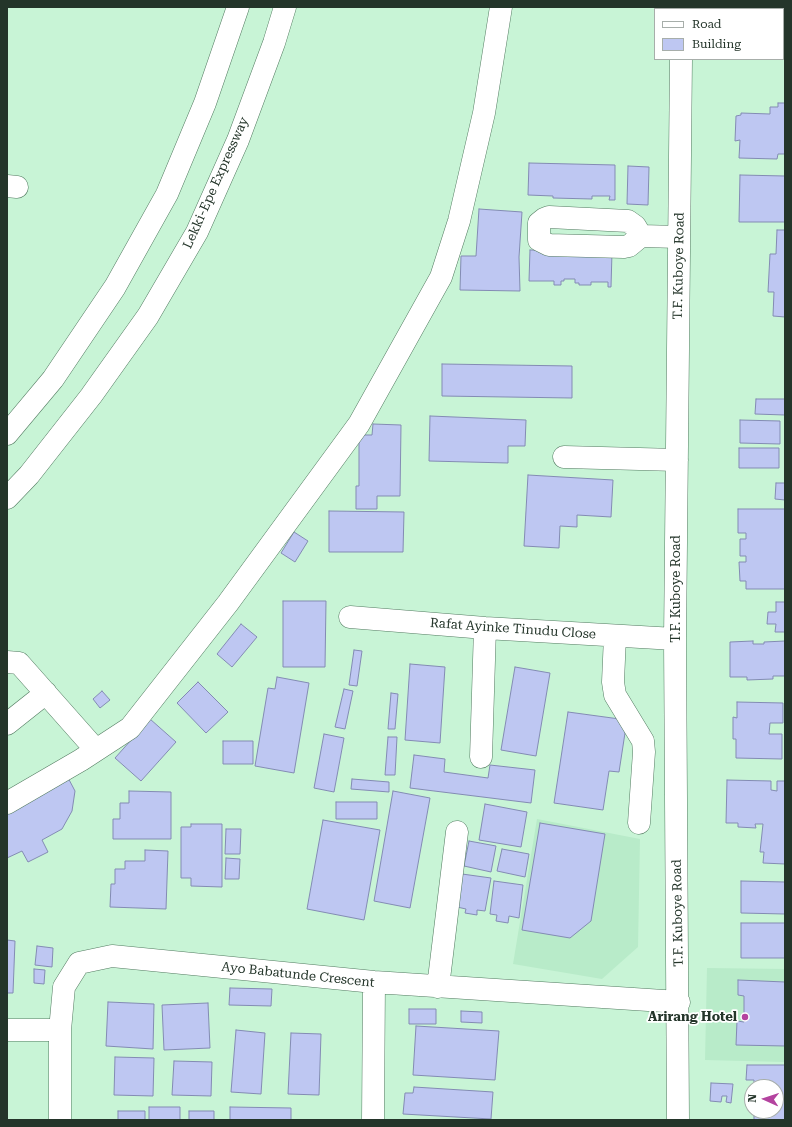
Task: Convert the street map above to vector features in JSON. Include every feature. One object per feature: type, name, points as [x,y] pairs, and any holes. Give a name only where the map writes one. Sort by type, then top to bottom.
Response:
[{"type":"main road","points":[[7,434],[53,379],[115,287],[167,194],[205,104],[238,7]]},
{"type":"main road","name":"Lekki-Epe Expressway","points":[[7,498],[29,475],[91,396],[140,328],[197,232],[238,140],[274,43],[285,7]]},
{"type":"main road","points":[[7,803],[130,728],[228,603],[359,424],[440,277],[459,221],[484,113],[501,7]]},
{"type":"main road","name":"T.F. Kuboye Road","points":[[678,1120],[679,1002],[675,639],[681,60]]},
{"type":"main road","points":[[641,236],[679,237]]},
{"type":"main road","points":[[564,457],[677,460]]},
{"type":"main road","name":"Rafat Ayinke Tinudu Close","points":[[350,617],[485,628],[675,639]]},
{"type":"main road","points":[[481,757],[485,628]]},
{"type":"main road","points":[[615,636],[612,682],[615,696],[638,729],[643,741],[644,752],[639,823]]},
{"type":"main road","points":[[7,662],[19,663],[96,750]]},
{"type":"main road","points":[[7,724],[46,694]]},
{"type":"main road","points":[[438,987],[457,832]]},
{"type":"main road","name":"Ayo Babatunde Crescent","points":[[60,1120],[60,1030],[64,987],[80,964],[112,956],[374,982],[679,1002]]},
{"type":"main road","points":[[373,1120],[374,982]]},
{"type":"main road","points":[[7,1030],[60,1030]]},
{"type":"shaded area","points":[[537,819],[640,839],[638,947],[602,979],[513,964]]},
{"type":"shaded area","name":"Arirang Hotel","points":[[707,968],[785,969],[785,1062],[705,1060]]},
{"type":"building","points":[[785,7],[785,17],[784,8],[753,8]]},
{"type":"building","points":[[778,103],[785,103],[785,154],[778,154],[777,159],[739,158],[740,140],[735,141],[736,116],[741,115],[741,113],[770,114],[770,107],[778,107]]},
{"type":"building","points":[[529,163],[615,165],[615,200],[609,200],[610,196],[592,196],[592,199],[553,198],[553,196],[528,195]]},
{"type":"building","points":[[628,166],[649,167],[648,205],[627,204]]},
{"type":"building","points":[[740,175],[785,176],[785,222],[739,222]]},
{"type":"building","points":[[479,209],[522,212],[519,257],[520,291],[460,290],[461,256],[476,256]]},
{"type":"building","points":[[777,230],[785,230],[785,317],[773,316],[774,292],[768,292],[770,254],[776,254]]},
{"type":"building","points":[[530,250],[612,252],[611,287],[608,287],[608,282],[591,282],[591,285],[579,285],[579,283],[575,283],[575,279],[564,279],[564,281],[561,281],[561,285],[554,285],[554,281],[529,281]]},
{"type":"building","points":[[442,364],[572,366],[572,398],[442,396]]},
{"type":"building","points":[[756,399],[785,399],[785,415],[755,414]]},
{"type":"building","points":[[430,416],[526,420],[525,446],[508,446],[508,463],[429,461]]},
{"type":"building","points":[[740,420],[780,421],[780,444],[740,443]]},
{"type":"building","points":[[373,424],[401,425],[400,496],[377,496],[377,509],[356,509],[356,486],[359,486],[359,435],[372,435]]},
{"type":"building","points":[[739,448],[779,448],[779,468],[739,468]]},
{"type":"building","points":[[528,475],[613,480],[611,517],[577,515],[577,527],[560,526],[559,548],[524,546]]},
{"type":"building","points":[[776,483],[785,483],[785,500],[775,499]]},
{"type":"building","points":[[738,509],[785,509],[785,589],[746,589],[746,581],[740,581],[739,562],[746,562],[746,556],[740,556],[740,539],[746,539],[746,533],[738,533]]},
{"type":"building","points":[[329,511],[404,512],[403,552],[329,552]]},
{"type":"building","points":[[294,532],[308,541],[295,562],[281,553]]},
{"type":"building","points":[[283,601],[326,601],[325,667],[283,667]]},
{"type":"building","points":[[776,602],[785,602],[785,632],[775,632],[776,624],[767,624],[768,612],[776,612]]},
{"type":"building","points":[[241,624],[257,637],[232,667],[217,654]]},
{"type":"building","points":[[753,641],[753,644],[764,644],[764,642],[785,641],[785,676],[773,676],[773,679],[747,680],[747,677],[730,677],[730,642]]},
{"type":"building","points":[[354,650],[362,651],[357,686],[349,685]]},
{"type":"building","points":[[410,664],[445,667],[440,743],[405,740]]},
{"type":"building","points":[[515,667],[550,673],[536,756],[501,750]]},
{"type":"building","points":[[277,677],[309,683],[294,773],[255,766],[268,688],[275,689]]},
{"type":"building","points":[[198,682],[228,712],[206,733],[177,703]]},
{"type":"building","points":[[344,689],[353,691],[345,729],[335,727]]},
{"type":"building","points":[[102,691],[110,700],[100,708],[93,699]]},
{"type":"building","points":[[391,693],[398,694],[395,729],[388,729]]},
{"type":"building","points":[[737,702],[783,703],[783,723],[770,723],[769,734],[782,734],[782,759],[736,758],[736,739],[733,739],[733,717],[737,718]]},
{"type":"building","points":[[568,712],[627,720],[619,772],[609,771],[603,810],[554,803]]},
{"type":"building","points":[[150,719],[176,742],[141,781],[115,758]]},
{"type":"building","points":[[324,734],[344,738],[334,792],[314,788]]},
{"type":"building","points":[[388,737],[397,737],[395,775],[385,775]]},
{"type":"building","points":[[223,741],[253,741],[253,764],[223,764]]},
{"type":"building","points":[[414,755],[445,759],[444,772],[488,778],[490,765],[535,770],[531,803],[410,788]]},
{"type":"building","points":[[65,772],[75,791],[72,811],[62,829],[42,840],[48,852],[28,862],[22,851],[7,858],[7,807]]},
{"type":"building","points":[[352,779],[389,782],[389,792],[351,789]]},
{"type":"building","points":[[727,780],[771,781],[771,790],[777,791],[777,781],[785,781],[785,864],[763,863],[764,852],[760,852],[763,824],[755,824],[756,828],[738,827],[738,823],[726,823]]},
{"type":"building","points":[[129,791],[171,792],[171,839],[113,839],[113,819],[120,819],[120,803],[129,803]]},
{"type":"building","points":[[393,791],[430,798],[410,908],[374,901]]},
{"type":"building","points":[[336,802],[377,802],[377,819],[336,819]]},
{"type":"building","points":[[485,804],[527,812],[521,847],[479,840]]},
{"type":"building","points":[[323,820],[380,830],[364,920],[307,909]]},
{"type":"building","points":[[540,823],[605,834],[591,921],[570,938],[522,930]]},
{"type":"building","points":[[191,824],[222,824],[222,887],[191,886],[191,878],[181,878],[181,827],[191,827]]},
{"type":"building","points":[[226,829],[241,829],[240,854],[225,854]]},
{"type":"building","points":[[469,841],[496,846],[491,872],[464,866]]},
{"type":"building","points":[[502,849],[529,854],[525,877],[497,871]]},
{"type":"building","points":[[145,850],[168,851],[166,909],[110,907],[111,884],[115,884],[115,869],[125,869],[125,861],[145,861]]},
{"type":"building","points":[[226,858],[240,859],[239,879],[225,879]]},
{"type":"building","points":[[462,874],[491,878],[485,911],[477,910],[477,915],[465,913],[466,909],[457,907]]},
{"type":"building","points":[[494,881],[523,885],[519,918],[509,916],[508,923],[496,921],[497,915],[490,914]]},
{"type":"building","points":[[741,881],[785,882],[785,914],[741,913]]},
{"type":"building","points":[[741,923],[785,923],[785,958],[741,958]]},
{"type":"building","points":[[7,940],[15,941],[13,993],[7,993]]},
{"type":"building","points":[[37,946],[53,948],[52,967],[35,965]]},
{"type":"building","points":[[34,969],[45,970],[44,984],[34,983]]},
{"type":"building","points":[[738,980],[785,982],[785,1046],[736,1045],[737,1021],[744,1022],[744,996],[738,995]]},
{"type":"building","points":[[230,988],[272,989],[271,1006],[229,1005]]},
{"type":"building","points":[[108,1002],[154,1004],[153,1049],[106,1046]]},
{"type":"building","points":[[208,1003],[210,1048],[164,1050],[162,1005]]},
{"type":"building","points":[[409,1009],[436,1009],[436,1024],[409,1024]]},
{"type":"building","points":[[461,1011],[482,1012],[482,1023],[461,1022]]},
{"type":"building","points":[[416,1026],[499,1031],[495,1080],[413,1075]]},
{"type":"building","points":[[236,1030],[265,1033],[261,1094],[231,1092]]},
{"type":"building","points":[[291,1033],[321,1034],[319,1095],[288,1094]]},
{"type":"building","points":[[115,1057],[154,1058],[153,1096],[114,1095]]},
{"type":"building","points":[[174,1061],[212,1062],[211,1096],[172,1095]]},
{"type":"building","points":[[747,1065],[785,1065],[785,1120],[754,1120],[784,1119],[784,1079],[746,1079]]},
{"type":"building","points":[[711,1083],[733,1084],[731,1103],[726,1102],[727,1096],[722,1096],[721,1102],[710,1101]]},
{"type":"building","points":[[414,1087],[493,1092],[491,1119],[403,1114],[405,1093],[413,1093]]},
{"type":"building","points":[[149,1107],[180,1107],[180,1120],[149,1120]]},
{"type":"building","points":[[230,1107],[291,1108],[291,1120],[230,1120]]},
{"type":"building","points":[[118,1111],[145,1111],[145,1120],[118,1120]]},
{"type":"building","points":[[189,1111],[214,1111],[214,1120],[189,1120]]},
{"type":"place","name":"Arirang Hotel","points":[[745,1017]]}]
